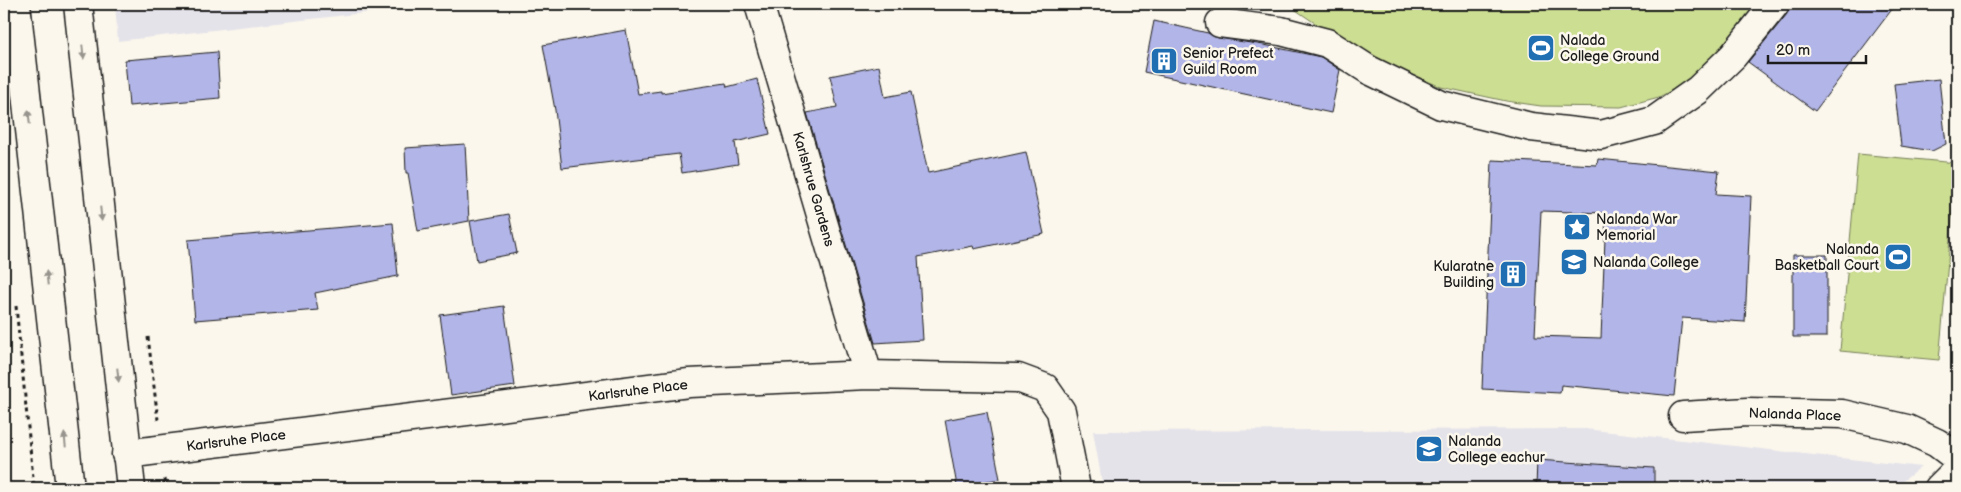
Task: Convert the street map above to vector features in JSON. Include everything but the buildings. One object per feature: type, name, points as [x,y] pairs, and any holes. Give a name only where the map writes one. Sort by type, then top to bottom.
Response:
[{"type":"main road","points":[[16,4],[70,488]]},
{"type":"main road","points":[[78,4],[131,488]]},
{"type":"main road","name":"Karlshrue Gardens","points":[[759,4],[868,375]]},
{"type":"main road","points":[[1220,23],[1281,31],[1327,43],[1369,70],[1441,105],[1531,127],[1601,135],[1654,121],[1698,90],[1733,56],[1775,4]]},
{"type":"main road","name":"Karlsruhe Place","points":[[126,454],[689,383],[868,375],[1018,378],[1045,388],[1061,411],[1076,488]]},
{"type":"main road","name":"Nalanda Place","points":[[1683,416],[1747,412],[1842,414],[1907,428],[1937,443],[1957,458]]},
{"type":"main road","points":[[1939,488],[1957,470]]},
{"type":"path","points":[[16,302],[34,488]]},
{"type":"shaded area","points":[[115,4],[443,4],[118,41]]},
{"type":"shaded area","name":"Nalanda College eachur","points":[[1585,429],[1921,467],[1894,488],[1103,488],[1093,431]]},
{"type":"green space","name":"Nalada College Ground","points":[[1287,4],[1763,4],[1695,79],[1659,97],[1621,107],[1541,106],[1506,101],[1441,87],[1385,63],[1331,34]]},
{"type":"green space","name":"Nalanda Basketball Court","points":[[1858,154],[1957,163],[1939,360],[1840,351]]},
{"type":"place","name":"Nalada College Ground","points":[[1541,48]]},
{"type":"place","name":"Senior Prefect Guild Room","points":[[1164,61]]},
{"type":"place","name":"Nalanda War Memorial","points":[[1577,227]]},
{"type":"place","name":"Nalanda Basketball Court","points":[[1898,257]]},
{"type":"place","name":"Nalanda College","points":[[1574,262]]},
{"type":"place","name":"Kularatne Building","points":[[1513,274]]},
{"type":"place","name":"Nalanda College eachur","points":[[1429,449]]}]
